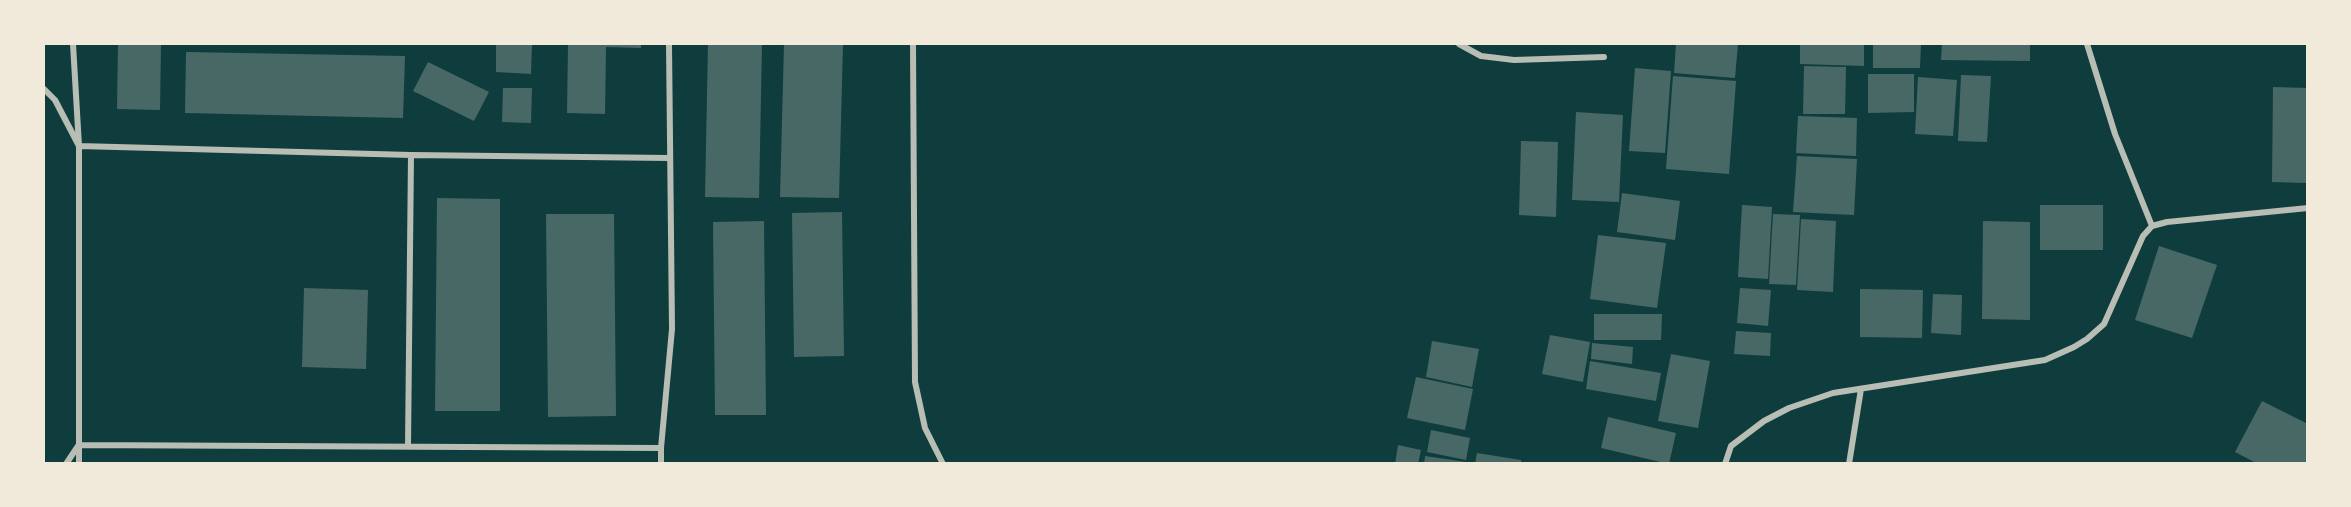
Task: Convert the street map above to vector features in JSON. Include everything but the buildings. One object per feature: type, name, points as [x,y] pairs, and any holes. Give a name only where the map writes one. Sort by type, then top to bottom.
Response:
[{"type":"street","points":[[73,44],[79,146],[79,464]]},
{"type":"street","points":[[661,464],[672,329],[669,44]]},
{"type":"street","points":[[913,44],[915,382],[925,428],[943,464]]},
{"type":"street","points":[[1459,44],[1481,56],[1514,60],[1604,57]]},
{"type":"street","points":[[2087,44],[2115,134],[2152,226]]},
{"type":"street","points":[[44,89],[55,100],[79,146]]},
{"type":"street","points":[[79,146],[411,155],[669,158]]},
{"type":"street","points":[[408,446],[411,155]]},
{"type":"street","points":[[1725,464],[1731,446],[1764,420],[1833,393],[2045,360],[2074,347],[2104,324],[2143,237],[2152,226],[2167,222],[2307,208]]},
{"type":"street","points":[[1849,464],[1861,389]]},
{"type":"street","points":[[79,445],[661,448]]},
{"type":"street","points":[[66,464],[79,445]]}]
